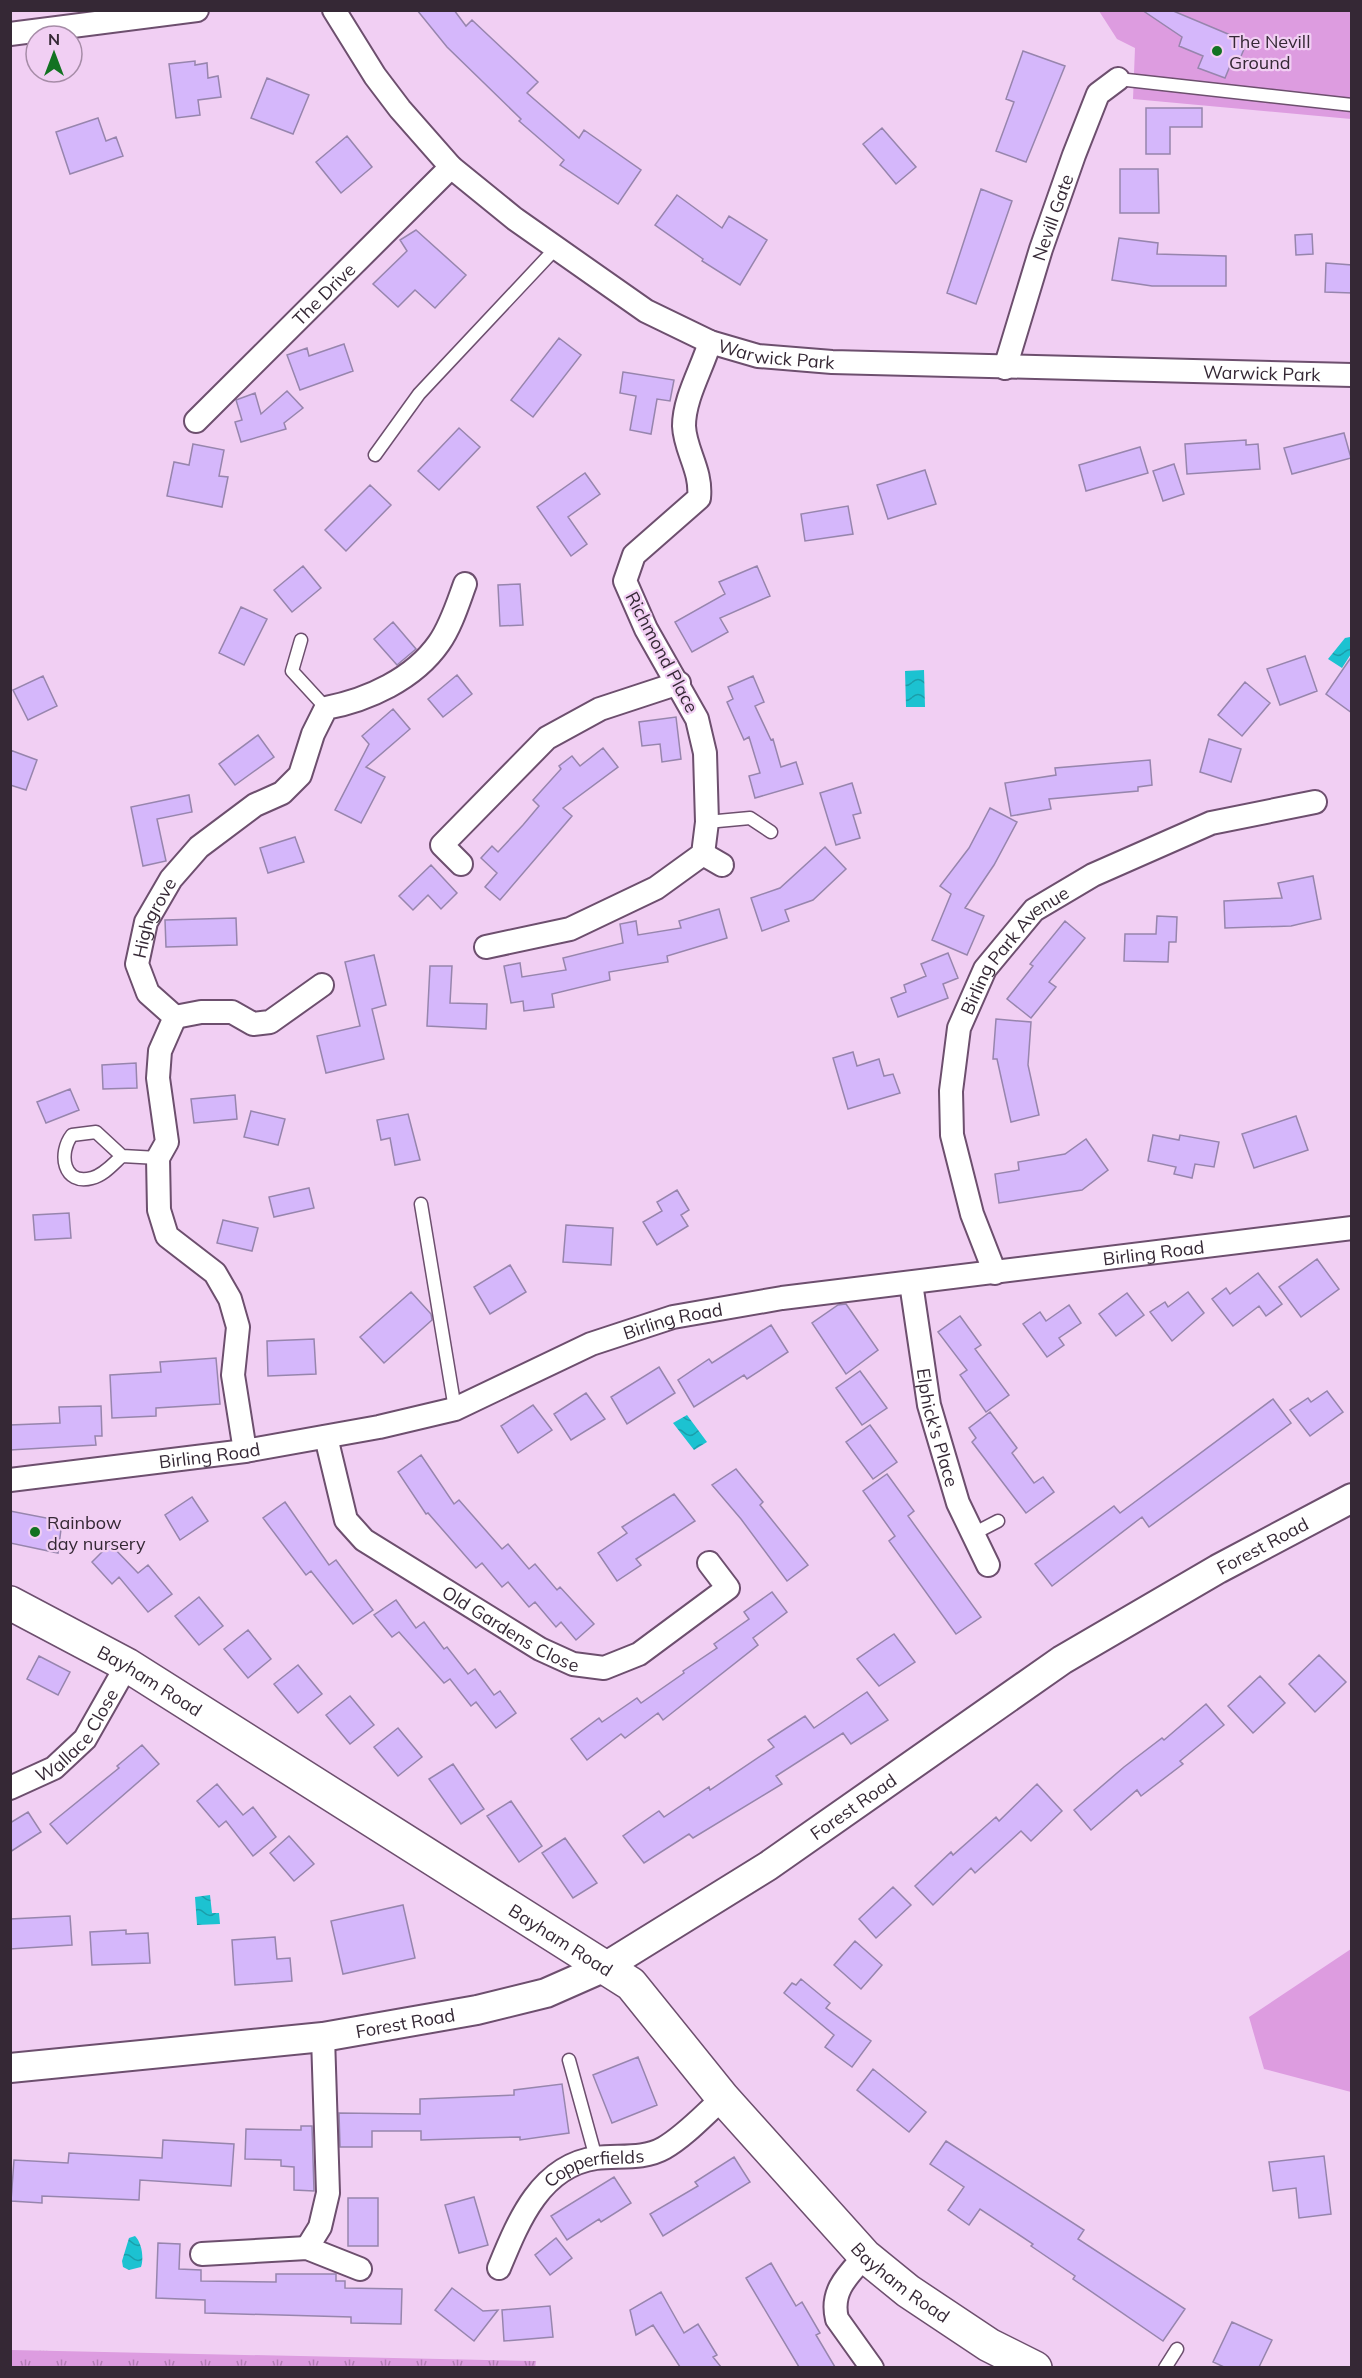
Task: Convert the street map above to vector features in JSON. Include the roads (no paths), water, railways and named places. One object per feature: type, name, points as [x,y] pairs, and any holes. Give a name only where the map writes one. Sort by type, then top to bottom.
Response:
[{"type":"main road","name":"Bayham Road","points":[[10,1603],[127,1665],[631,1983],[723,2098],[865,2256],[908,2291],[989,2344],[1035,2367]]},
{"type":"street","points":[[10,34],[198,10]]},
{"type":"street","name":"Warwick Park","points":[[334,10],[382,84],[451,167],[514,219],[646,311],[710,342],[758,356],[841,362],[1005,368],[1352,375]]},
{"type":"street","name":"Nevill Gate","points":[[1005,368],[1041,249],[1078,144],[1098,94],[1118,79]]},
{"type":"street","name":"The Drive","points":[[196,421],[451,167]]},
{"type":"street","name":"Richmond Place","points":[[486,947],[570,929],[713,860],[707,822],[705,753],[697,719],[679,683],[646,629],[625,581],[634,555],[699,498],[701,481],[684,428],[686,408],[710,342]]},
{"type":"street","points":[[326,708],[355,702],[410,674],[439,643],[465,584]]},
{"type":"street","points":[[460,864],[442,845],[547,738],[600,709],[679,683]]},
{"type":"street","name":"Highgrove","points":[[175,1017],[148,993],[137,964],[146,922],[171,879],[199,847],[255,805],[282,793],[300,775],[313,734],[326,708]]},
{"type":"street","name":"Birling Park Avenue","points":[[995,1273],[972,1214],[952,1135],[951,1091],[959,1028],[985,969],[1034,910],[1093,875],[1211,823],[1315,801]]},
{"type":"street","points":[[245,1451],[233,1375],[238,1328],[230,1299],[215,1273],[167,1236],[159,1210],[158,1158],[167,1142],[158,1078],[160,1051],[175,1017],[201,1012],[232,1012],[253,1024],[270,1022],[322,985]]},
{"type":"street","name":"Birling Road","points":[[10,1480],[245,1451],[326,1437],[455,1409],[591,1344],[673,1317],[782,1298],[1352,1228]]},
{"type":"street","name":"Elphick's Place","points":[[911,1283],[929,1405],[958,1503],[988,1565]]},
{"type":"street","name":"Old Gardens Close","points":[[326,1437],[346,1520],[364,1540],[540,1649],[573,1664],[604,1668],[639,1654],[657,1641],[728,1588],[710,1563]]},
{"type":"street","name":"Forest Road","points":[[10,2068],[323,2037],[477,2010],[546,1993],[605,1967],[768,1866],[1062,1660],[1218,1569],[1352,1498]]},
{"type":"street","name":"Wallace Close","points":[[10,1788],[54,1768],[85,1739],[127,1665]]},
{"type":"street","points":[[307,2248],[320,2227],[328,2193],[323,2037]]},
{"type":"street","name":"Copperfields","points":[[499,2268],[519,2219],[544,2185],[569,2165],[596,2158],[631,2157],[663,2148],[723,2098]]},
{"type":"street","points":[[202,2254],[307,2248],[360,2269]]},
{"type":"street","points":[[865,2256],[839,2287],[835,2310],[837,2319],[872,2367]]},
{"type":"lane","points":[[1118,79],[1352,105]]},
{"type":"lane","points":[[375,455],[419,394],[556,248]]},
{"type":"lane","points":[[301,640],[292,671],[326,708]]},
{"type":"lane","points":[[707,822],[750,818],[771,832]]},
{"type":"lane","points":[[122,1155],[92,1179],[80,1179],[68,1172],[63,1160],[64,1145],[72,1135],[86,1132],[96,1132],[122,1155],[158,1158]]},
{"type":"lane","points":[[421,1204],[455,1409]]},
{"type":"lane","points":[[973,1534],[998,1521]]},
{"type":"lane","points":[[568,2060],[596,2158]]},
{"type":"lane","points":[[1165,2367],[1177,2349]]},
{"type":"water","points":[[1350,637],[1351,654],[1342,668],[1328,659],[1345,638]]},
{"type":"water","points":[[924,670],[925,707],[906,707],[905,671]]},
{"type":"water","points":[[687,1415],[707,1442],[694,1450],[673,1423]]},
{"type":"water","points":[[210,1895],[212,1913],[219,1913],[220,1924],[197,1925],[195,1897]]},
{"type":"water","points":[[135,2236],[141,2247],[142,2263],[141,2267],[129,2270],[123,2267],[122,2261],[129,2238]]},
{"type":"place","name":"The Nevill Ground","points":[[1217,51]]},
{"type":"place","name":"Rainbow day nursery","points":[[35,1532]]}]
